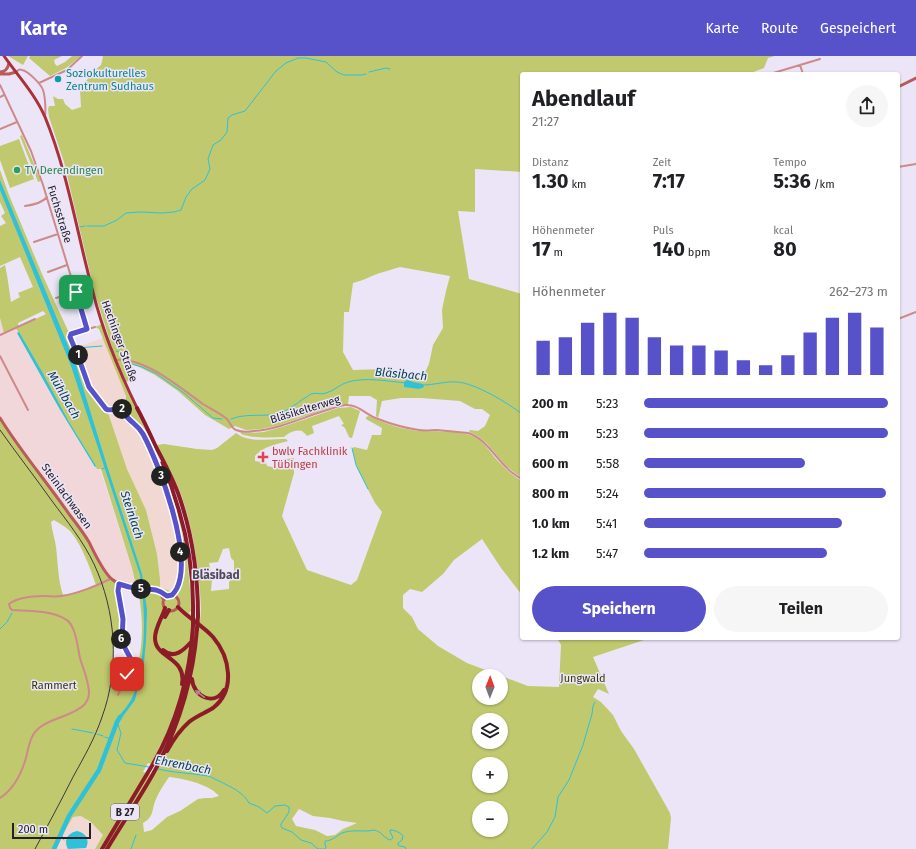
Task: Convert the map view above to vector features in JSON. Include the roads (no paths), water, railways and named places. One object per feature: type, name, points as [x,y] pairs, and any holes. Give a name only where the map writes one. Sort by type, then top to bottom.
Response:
[{"type":"highway","name":"B 27","points":[[102,849],[148,774],[157,764],[158,755],[178,706],[189,663],[192,641],[193,585],[186,538],[180,515],[164,470],[137,408]]},
{"type":"highway","name":"B 27","points":[[107,849],[152,775],[173,733],[189,682],[195,652],[198,616],[195,563],[180,498],[172,478],[137,408]]},
{"type":"highway","points":[[176,608],[204,631],[219,649],[225,666],[226,675],[225,688],[218,697],[207,698],[201,696],[194,689],[192,678],[195,652]]},
{"type":"highway","points":[[157,764],[164,757],[178,734],[191,720],[218,703],[224,695],[228,683],[225,660],[214,638],[204,628],[176,608]]},
{"type":"highway","points":[[167,609],[158,629],[157,635],[160,648],[170,654],[178,653],[185,649],[192,641]]},
{"type":"highway","points":[[167,609],[156,630],[154,640],[159,649],[181,670],[183,680],[178,706]]},
{"type":"main road","name":"Hechinger Straße","points":[[4,56],[38,102],[45,117],[66,184],[97,307],[109,345],[137,408]]},
{"type":"street","points":[[1,73],[8,75],[22,70],[39,83],[67,70],[82,56]]},
{"type":"street","points":[[777,72],[820,59]]},
{"type":"street","points":[[1,73],[6,71],[9,63]]},
{"type":"street","points":[[800,65],[802,72]]},
{"type":"street","points":[[900,86],[916,78]]},
{"type":"street","name":"Hechinger Straße","points":[[39,83],[43,89],[46,112],[45,117]]},
{"type":"street","name":"Fuchsstraße","points":[[0,85],[31,151],[47,197],[87,329]]},
{"type":"street","points":[[0,97],[4,95]]},
{"type":"street","points":[[38,102],[44,100]]},
{"type":"street","points":[[0,129],[17,122]]},
{"type":"street","points":[[900,167],[916,164]]},
{"type":"street","points":[[25,206],[45,200],[47,197]]},
{"type":"street","points":[[34,242],[58,234]]},
{"type":"street","points":[[48,272],[67,265]]},
{"type":"street","points":[[56,298],[76,292]]},
{"type":"street","points":[[900,318],[916,312]]},
{"type":"street","points":[[0,335],[35,319]]},
{"type":"street","points":[[95,327],[71,334],[70,337],[89,387],[108,410],[118,408],[122,409],[127,417],[139,428],[147,441],[171,506],[179,542],[181,567],[176,597]]},
{"type":"street","points":[[0,356],[28,410]]},
{"type":"street","name":"Bläsikelterweg","points":[[115,360],[120,359],[139,363],[153,369],[227,419],[236,430],[247,432],[269,429],[291,423],[316,413],[340,406],[350,405],[376,418],[405,428],[472,434],[485,444],[507,469],[520,478]]},
{"type":"street","name":"Steinlachwasen","points":[[0,418],[26,456],[87,538],[110,578],[119,584],[158,591],[167,596]]},
{"type":"street","points":[[0,798],[7,794],[22,772],[29,746],[35,732],[50,721],[81,708],[86,703],[89,695],[74,631],[67,620],[61,616],[49,613],[12,610],[9,604],[14,601],[30,597],[66,595],[86,589],[110,578]]},
{"type":"street","points":[[118,695],[132,664],[132,661],[122,642],[123,619],[118,591],[119,584]]},
{"type":"street","points":[[172,595],[177,588]]},
{"type":"street","name":"Steinlachwasen","points":[[150,590],[160,594],[164,600]]},
{"type":"street","points":[[172,595],[176,597],[179,602],[176,608],[167,609],[164,605],[164,600],[167,596],[172,595]]},
{"type":"water","points":[[0,180],[76,365],[142,574],[147,610],[144,662],[135,700],[118,723],[116,720],[132,698],[139,674],[143,649],[144,624],[140,575],[71,366],[0,190]]},
{"type":"water","points":[[19,332],[69,422],[96,466],[95,467],[59,408],[17,333]]},
{"type":"water","name":"Bläsibach","points":[[407,380],[423,384],[424,387],[419,389],[404,387],[404,382]]},
{"type":"water","points":[[77,831],[85,835],[88,842],[86,848],[68,849],[66,843],[67,837],[71,833]]},
{"type":"waterway","points":[[87,226],[104,226],[117,220],[126,213],[162,213],[181,210],[186,197],[192,189],[205,180],[210,169],[208,159],[213,145],[221,140],[227,132],[228,118],[232,115],[245,111],[276,71],[286,63],[298,58],[306,58],[326,62],[337,72],[344,75],[366,74]]},
{"type":"waterway","points":[[369,72],[386,68],[390,69]]},
{"type":"waterway","points":[[80,227],[85,226]]},
{"type":"waterway","name":"Bläsibach","points":[[77,348],[102,346]]},
{"type":"waterway","name":"Bläsibach","points":[[116,351],[122,353],[124,357]]},
{"type":"waterway","name":"Bläsibach","points":[[125,362],[155,373],[184,393],[213,418],[222,419]]},
{"type":"waterway","name":"Bläsibach","points":[[231,419],[242,416],[277,414],[291,408],[311,394],[324,394],[345,383],[362,380],[406,383]]},
{"type":"waterway","name":"Bläsibach","points":[[423,385],[453,382],[464,383],[491,394],[520,413]]},
{"type":"waterway","points":[[352,448],[356,465],[368,489]]},
{"type":"waterway","points":[[0,629],[7,622],[12,613]]},
{"type":"waterway","points":[[532,849],[547,832],[555,817],[558,797],[569,780],[583,745],[595,702]]},
{"type":"waterway","name":"Steinlach","points":[[54,849],[69,816],[99,770],[120,717]]},
{"type":"waterway","name":"Ehrenbach","points":[[117,722],[121,733],[117,750],[125,763],[149,767]]},
{"type":"waterway","points":[[72,729],[93,733]]},
{"type":"waterway","points":[[97,734],[103,736]]},
{"type":"waterway","name":"Steinlach","points":[[105,737],[111,739]]},
{"type":"waterway","name":"Ehrenbach","points":[[158,769],[209,776],[236,790],[249,803],[259,807],[267,813],[275,806],[285,805],[289,807],[289,812],[281,824],[282,828],[292,832],[301,840],[311,843],[318,849],[325,849],[325,841],[342,833],[374,830],[390,840],[393,838],[390,830],[399,833],[403,836],[398,845],[405,847],[406,849]]},
{"type":"waterway","name":"Steinlach","points":[[61,834],[64,840]]},
{"type":"waterway","points":[[131,849],[136,835]]},
{"type":"railway","points":[[0,430],[74,531],[90,556],[107,601],[113,640],[113,659],[108,698],[99,725],[89,747],[35,849]]},
{"type":"place","name":"Soziokulturelles Zentrum Sudhaus","points":[[58,79]]},
{"type":"place","name":"TV Derendingen","points":[[17,170]]},
{"type":"place","name":"bwlv Fachklinik Tübingen","points":[[263,457]]},
{"type":"district","name":"Bläsibad","points":[[216,575]]},
{"type":"water label","name":"Mühlbach","points":[[64,395]]},
{"type":"park label","name":"Jungwald","points":[[583,678]]},
{"type":"park label","name":"Rammert","points":[[54,685]]}]
